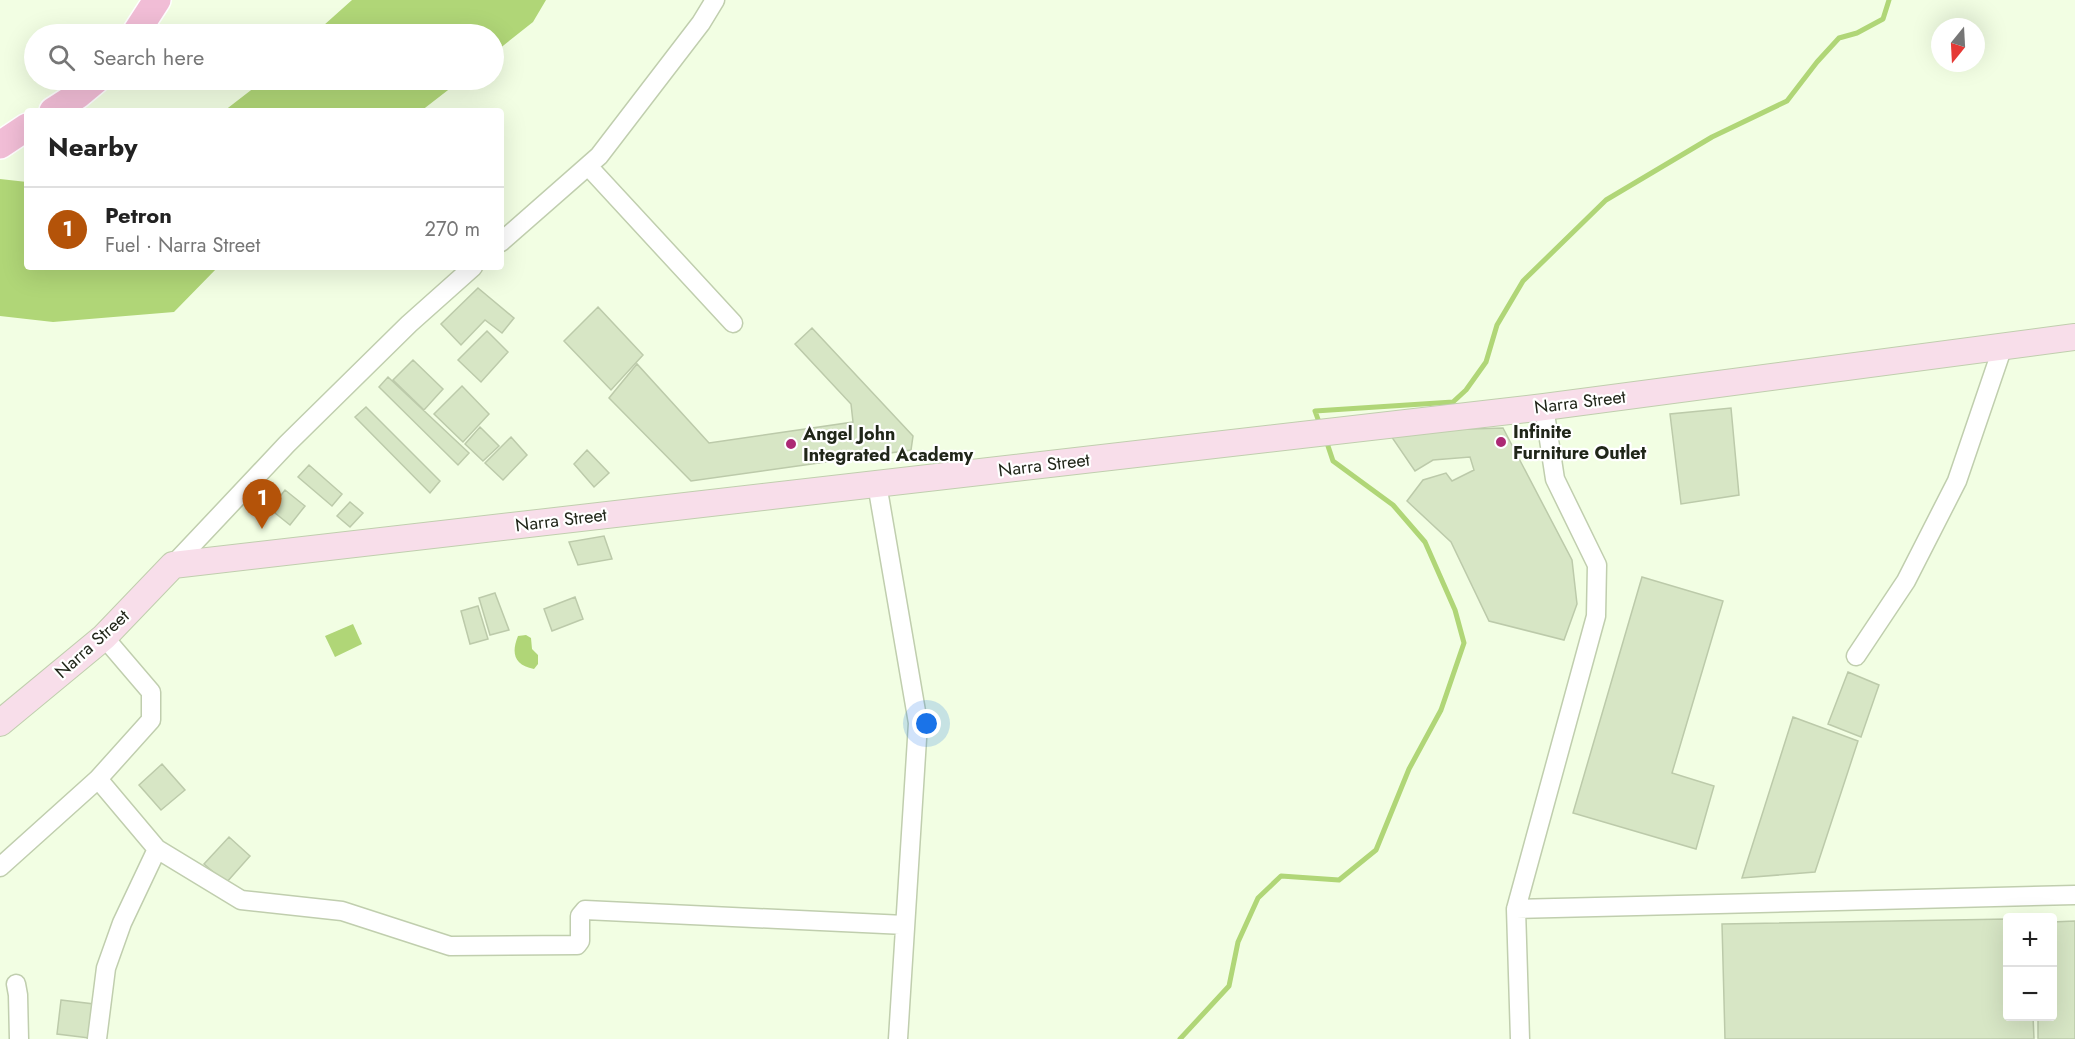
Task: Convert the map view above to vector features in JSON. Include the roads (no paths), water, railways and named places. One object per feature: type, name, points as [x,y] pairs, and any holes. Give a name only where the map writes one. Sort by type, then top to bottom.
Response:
[{"type":"main road","points":[[141,24],[157,0]]},
{"type":"main road","points":[[58,108],[84,90]]},
{"type":"main road","points":[[0,145],[24,130]]},
{"type":"main road","name":"Narra Street","points":[[0,723],[104,637],[173,565],[1544,407],[2075,337]]},
{"type":"street","points":[[504,240],[599,156],[701,23],[715,0]]},
{"type":"street","points":[[588,166],[733,323]]},
{"type":"street","points":[[173,565],[287,444],[409,324],[470,270]]},
{"type":"street","points":[[1856,656],[1906,581],[1957,481],[2003,346]]},
{"type":"street","points":[[1520,1039],[1516,909],[1596,616],[1597,565],[1555,479],[1544,407]]},
{"type":"street","points":[[877,484],[918,723],[898,1039]]},
{"type":"street","points":[[0,867],[98,779],[151,720],[151,692],[104,637]]},
{"type":"street","points":[[98,779],[157,849],[242,900],[342,911],[450,946],[577,945],[580,941],[580,916],[585,910],[905,925]]},
{"type":"street","points":[[97,1039],[106,968],[122,923],[157,849]]},
{"type":"street","points":[[1516,909],[2075,895]]},
{"type":"street","points":[[15,984],[18,995],[19,1039]]},
{"type":"waterway","points":[[1319,422],[1315,411],[1453,402],[1466,390],[1486,362],[1497,325],[1523,281],[1606,200],[1712,137],[1787,101],[1839,38],[1857,33],[1883,19],[1889,0]]},
{"type":"waterway","points":[[1180,1039],[1229,986],[1238,942],[1258,898],[1281,876],[1339,880],[1376,850],[1409,769],[1441,710],[1464,643],[1455,610],[1425,542],[1393,505],[1333,461],[1327,443]]},
{"type":"place","name":"Infinite Furniture Outlet","points":[[1501,442]]},
{"type":"place","name":"Angel John Integrated Academy","points":[[791,444]]},
{"type":"place","name":"Petron","points":[[262,529]]}]
